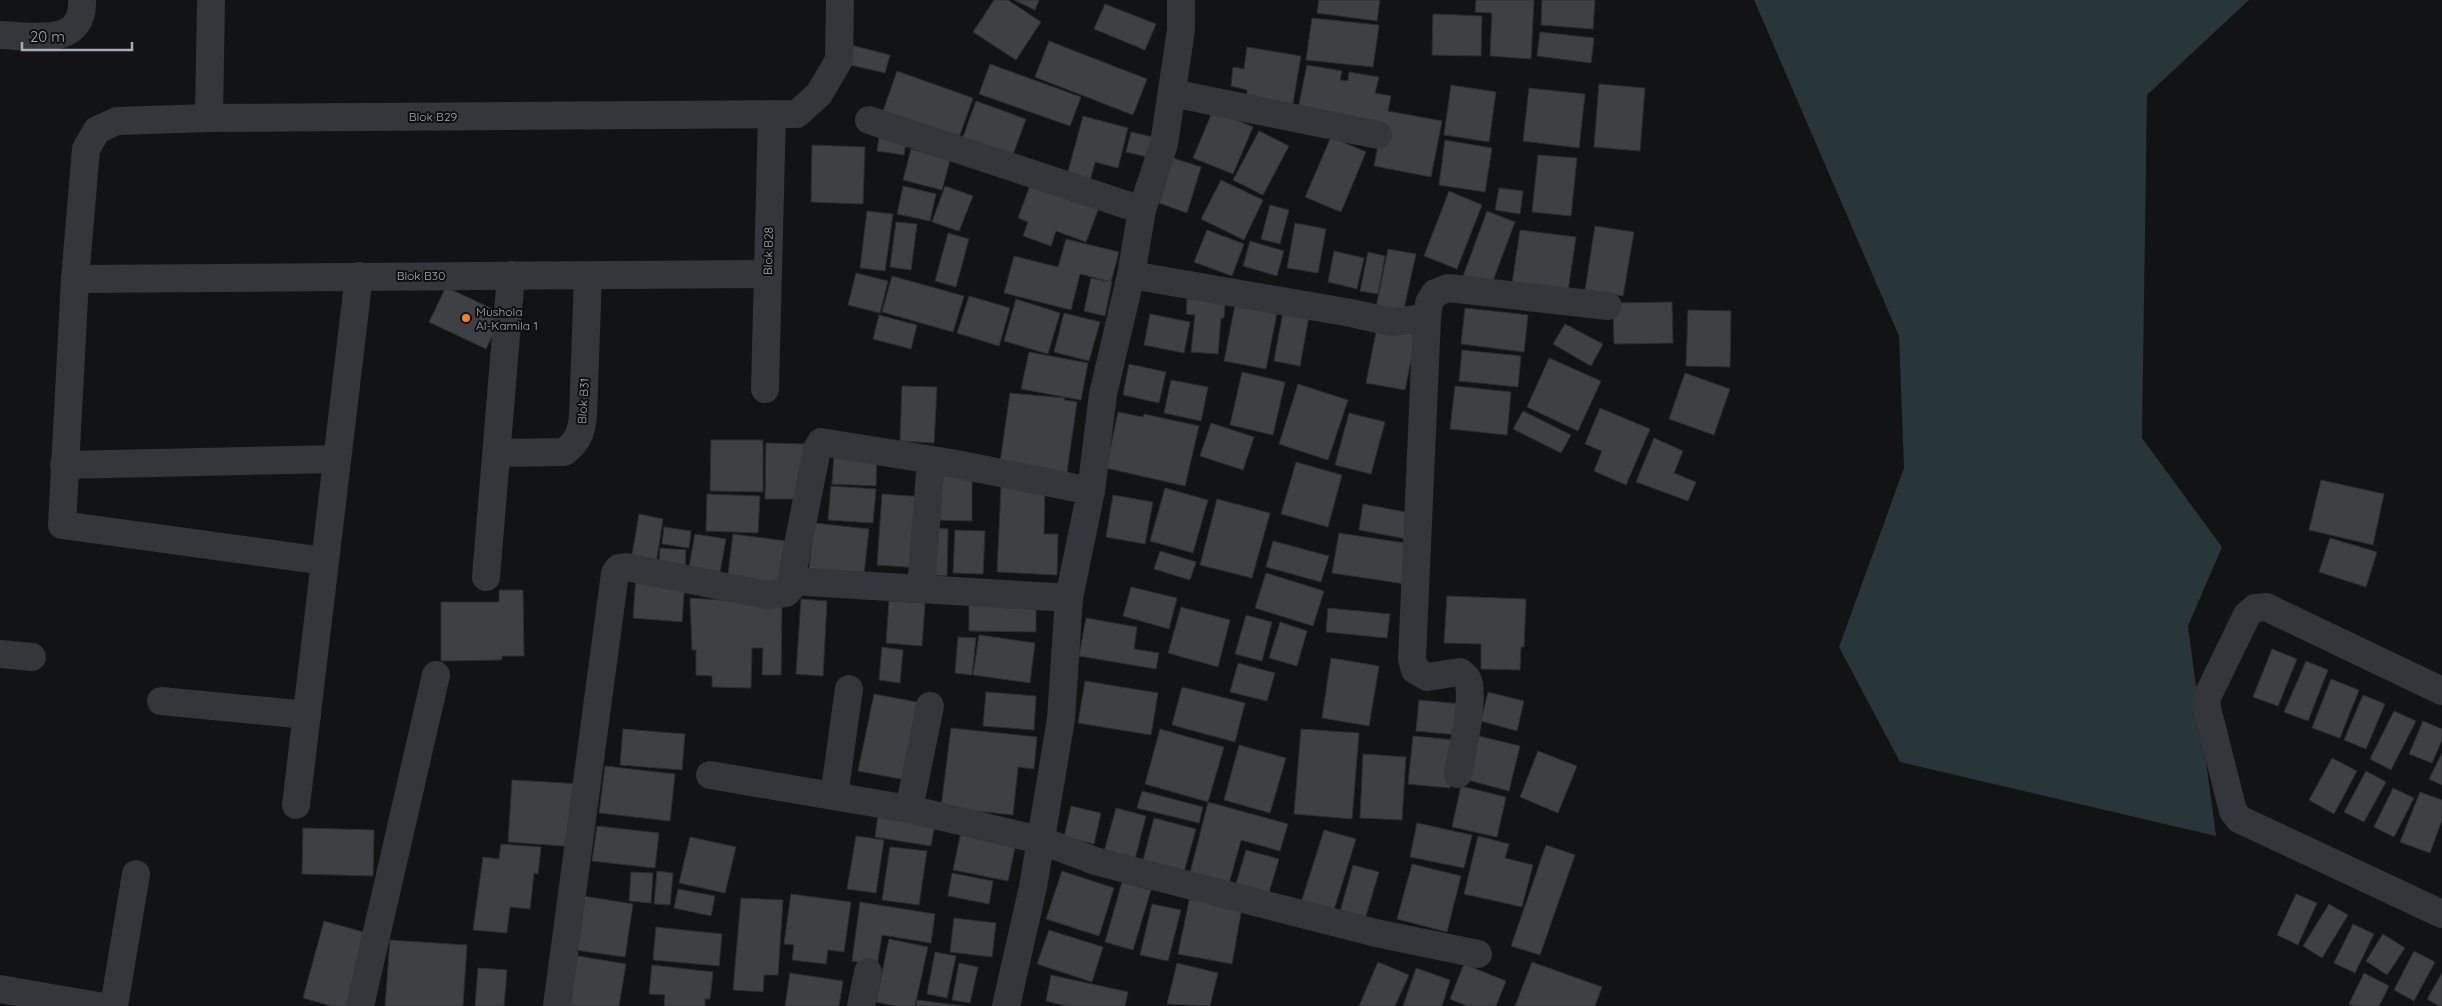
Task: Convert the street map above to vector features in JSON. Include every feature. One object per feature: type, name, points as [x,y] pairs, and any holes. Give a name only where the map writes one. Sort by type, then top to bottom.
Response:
[{"type":"street","points":[[0,35],[52,36],[68,33],[77,26],[82,10],[82,0]]},
{"type":"street","points":[[209,118],[211,0]]},
{"type":"street","name":"Blok B29","points":[[75,279],[86,149],[97,130],[117,121],[209,118],[797,114],[819,94],[839,60],[840,0]]},
{"type":"street","points":[[1006,1006],[1033,887],[1062,719],[1069,598],[1091,491],[1103,394],[1131,275],[1142,210],[1164,144],[1181,30],[1181,0]]},
{"type":"street","points":[[1172,93],[1378,135]]},
{"type":"street","name":"Blok B28","points":[[765,389],[772,114]]},
{"type":"street","points":[[870,120],[1142,210]]},
{"type":"street","name":"Blok B30","points":[[75,279],[767,274]]},
{"type":"street","points":[[486,577],[511,275]]},
{"type":"street","points":[[1131,275],[1351,313],[1391,322],[1427,318]]},
{"type":"street","points":[[296,805],[359,276]]},
{"type":"street","name":"Blok B31","points":[[497,453],[564,452],[580,436],[583,416],[588,276]]},
{"type":"street","points":[[75,279],[62,525],[325,561]]},
{"type":"street","points":[[1458,774],[1470,699],[1469,683],[1466,676],[1460,672],[1427,676],[1415,670],[1412,659],[1427,318],[1432,296],[1448,288],[1608,306]]},
{"type":"street","points":[[556,1006],[615,573],[619,568],[626,567],[767,594],[786,593],[791,580],[817,449],[821,442],[931,460],[1091,491]]},
{"type":"street","points":[[64,465],[337,459]]},
{"type":"street","points":[[920,588],[931,460]]},
{"type":"street","points":[[791,580],[1069,598]]},
{"type":"street","points":[[2442,691],[2266,607],[2255,608],[2247,615],[2208,695],[2206,704],[2233,811],[2240,819],[2442,914]]},
{"type":"street","points":[[0,654],[32,657]]},
{"type":"street","points":[[360,1006],[436,675]]},
{"type":"street","points":[[834,796],[849,689]]},
{"type":"street","points":[[161,701],[307,715]]},
{"type":"street","points":[[909,809],[930,706]]},
{"type":"street","points":[[710,775],[909,809],[1040,840],[1096,861],[1134,872],[1376,933],[1478,954]]},
{"type":"street","points":[[114,1006],[136,874]]},
{"type":"street","points":[[861,1006],[868,972]]},
{"type":"street","points":[[0,989],[98,1006]]},
{"type":"shaded area","points":[[1754,0],[2249,0],[2147,95],[2142,438],[2222,547],[2188,626],[2216,836],[1900,762],[1839,647],[1904,468],[1899,336]]},
{"type":"building","points":[[994,0],[1008,0],[1041,22],[1016,60],[973,32]]},
{"type":"building","points":[[1014,0],[1039,0],[1035,10]]},
{"type":"building","points":[[1319,0],[1380,0],[1377,21],[1317,13]]},
{"type":"building","points":[[1476,0],[1534,0],[1531,59],[1490,56],[1492,13],[1475,12]]},
{"type":"building","points":[[1542,0],[1595,0],[1593,29],[1541,25]]},
{"type":"building","points":[[1105,4],[1156,24],[1145,50],[1094,29]]},
{"type":"building","points":[[1433,14],[1482,16],[1481,56],[1432,55]]},
{"type":"building","points":[[1312,18],[1379,25],[1373,67],[1306,60]]},
{"type":"building","points":[[1540,32],[1594,38],[1591,63],[1537,56]]},
{"type":"building","points":[[1049,41],[1147,79],[1133,115],[1035,77]]},
{"type":"building","points":[[847,44],[890,55],[885,73],[842,63]]},
{"type":"building","points":[[1247,47],[1301,56],[1292,109],[1247,104],[1247,90],[1231,86],[1233,67],[1244,69]]},
{"type":"building","points":[[990,64],[1081,97],[1070,126],[979,94]]},
{"type":"building","points":[[1307,65],[1342,71],[1340,80],[1348,81],[1349,72],[1379,77],[1375,93],[1391,96],[1388,111],[1442,121],[1431,177],[1374,166],[1381,130],[1298,109]]},
{"type":"building","points":[[897,71],[973,98],[956,146],[880,120]]},
{"type":"building","points":[[1599,84],[1645,88],[1640,151],[1594,147]]},
{"type":"building","points":[[1451,85],[1496,92],[1489,142],[1444,135]]},
{"type":"building","points":[[1529,88],[1585,94],[1579,148],[1523,141]]},
{"type":"building","points":[[976,101],[1026,119],[1010,163],[960,145]]},
{"type":"building","points":[[1213,110],[1253,127],[1233,174],[1193,158]]},
{"type":"building","points":[[1083,116],[1128,128],[1118,168],[1095,162],[1089,185],[1066,179]]},
{"type":"building","points":[[880,131],[907,134],[904,155],[877,151]]},
{"type":"building","points":[[1259,131],[1289,146],[1263,195],[1233,180]]},
{"type":"building","points":[[1131,132],[1153,137],[1148,157],[1126,152]]},
{"type":"building","points":[[1331,137],[1366,152],[1341,212],[1305,197]]},
{"type":"building","points":[[1445,140],[1492,148],[1485,192],[1439,185]]},
{"type":"building","points":[[812,145],[865,147],[863,204],[811,202]]},
{"type":"building","points":[[911,149],[950,160],[942,190],[903,180]]},
{"type":"building","points":[[1538,155],[1577,158],[1571,216],[1532,212]]},
{"type":"building","points":[[1173,158],[1201,167],[1187,213],[1159,203]]},
{"type":"building","points":[[1032,180],[1100,205],[1086,242],[1056,231],[1051,246],[1023,236],[1028,222],[1018,218]]},
{"type":"building","points":[[1221,180],[1263,200],[1244,240],[1201,219]]},
{"type":"building","points":[[903,186],[936,194],[930,221],[897,214]]},
{"type":"building","points":[[945,186],[973,196],[959,231],[932,222]]},
{"type":"building","points":[[1499,188],[1523,191],[1520,214],[1495,210]]},
{"type":"building","points":[[1449,191],[1482,205],[1457,269],[1424,256]]},
{"type":"building","points":[[1270,205],[1289,210],[1280,244],[1261,239]]},
{"type":"building","points":[[867,211],[893,214],[885,271],[860,268]]},
{"type":"building","points":[[1487,211],[1515,222],[1490,289],[1462,279]]},
{"type":"building","points":[[896,222],[917,224],[911,270],[890,267]]},
{"type":"building","points":[[1295,223],[1326,229],[1318,273],[1287,268]]},
{"type":"building","points":[[1595,226],[1634,232],[1623,296],[1585,290]]},
{"type":"building","points":[[1207,230],[1244,244],[1232,276],[1194,262]]},
{"type":"building","points":[[1520,230],[1576,237],[1567,298],[1511,290]]},
{"type":"building","points":[[948,233],[969,239],[956,287],[935,281]]},
{"type":"building","points":[[1066,239],[1119,252],[1111,282],[1080,274],[1071,310],[1004,293],[1014,256],[1058,267]]},
{"type":"building","points":[[1250,241],[1284,251],[1277,276],[1243,266]]},
{"type":"building","points":[[1388,249],[1416,254],[1403,313],[1376,307]]},
{"type":"building","points":[[1334,251],[1364,258],[1357,289],[1328,282]]},
{"type":"building","points":[[1368,252],[1385,256],[1378,294],[1360,291]]},
{"type":"building","points":[[856,273],[888,281],[880,313],[848,305]]},
{"type":"building","points":[[892,276],[964,296],[953,332],[882,312]]},
{"type":"building","points":[[1091,278],[1112,282],[1105,316],[1084,311]]},
{"type":"building","name":"Mushola Al-Kamila 1","points":[[446,287],[503,314],[486,349],[429,322]]},
{"type":"building","points":[[969,296],[1010,308],[999,346],[957,333]]},
{"type":"building","points":[[1016,299],[1060,313],[1048,354],[1004,341]]},
{"type":"building","points":[[1187,299],[1225,302],[1224,318],[1221,318],[1218,354],[1191,352],[1195,315],[1186,314]]},
{"type":"building","points":[[1672,302],[1673,343],[1614,344],[1613,303]]},
{"type":"building","points":[[1235,305],[1277,313],[1266,369],[1224,361]]},
{"type":"building","points":[[1465,308],[1528,315],[1524,352],[1461,344]]},
{"type":"building","points":[[1688,310],[1731,311],[1730,367],[1686,366]]},
{"type":"building","points":[[1283,312],[1309,316],[1300,366],[1274,361]]},
{"type":"building","points":[[1064,313],[1100,322],[1089,361],[1054,352]]},
{"type":"building","points":[[1150,314],[1190,322],[1184,353],[1144,345]]},
{"type":"building","points":[[879,315],[917,325],[911,349],[873,339]]},
{"type":"building","points":[[1565,324],[1603,344],[1591,366],[1553,344]]},
{"type":"building","points":[[1377,327],[1416,335],[1405,390],[1366,383]]},
{"type":"building","points":[[1462,350],[1521,356],[1518,387],[1459,381]]},
{"type":"building","points":[[1029,352],[1088,363],[1081,400],[1021,389]]},
{"type":"building","points":[[1549,358],[1601,381],[1578,431],[1527,407]]},
{"type":"building","points":[[1129,364],[1166,372],[1159,403],[1123,395]]},
{"type":"building","points":[[1242,372],[1285,382],[1273,435],[1230,425]]},
{"type":"building","points":[[1685,373],[1730,389],[1714,435],[1669,419]]},
{"type":"building","points":[[1171,380],[1208,387],[1201,421],[1164,413]]},
{"type":"building","points":[[1298,384],[1348,400],[1328,460],[1279,444]]},
{"type":"building","points":[[902,386],[937,387],[934,443],[900,441]]},
{"type":"building","points":[[1455,386],[1511,392],[1507,435],[1450,429]]},
{"type":"building","points":[[1010,393],[1065,398],[1064,400],[1077,402],[1066,479],[999,469]]},
{"type":"building","points":[[1600,408],[1650,429],[1626,485],[1594,471],[1602,451],[1585,444]]},
{"type":"building","points":[[1523,411],[1571,435],[1561,453],[1513,429]]},
{"type":"building","points":[[1118,412],[1143,417],[1144,414],[1199,426],[1185,486],[1106,468]]},
{"type":"building","points":[[1349,413],[1385,422],[1371,474],[1335,465]]},
{"type":"building","points":[[1211,423],[1254,437],[1243,470],[1200,456]]},
{"type":"building","points":[[1654,438],[1683,451],[1674,473],[1696,482],[1688,501],[1636,482]]},
{"type":"building","points":[[711,440],[763,440],[763,492],[710,491]]},
{"type":"building","points":[[766,443],[807,444],[806,499],[765,499]]},
{"type":"building","points":[[834,452],[877,454],[876,486],[832,484]]},
{"type":"building","points":[[1296,462],[1342,475],[1328,527],[1281,514]]},
{"type":"building","points":[[934,470],[972,471],[972,521],[933,520]]},
{"type":"building","points":[[2321,480],[2384,494],[2373,545],[2309,530]]},
{"type":"building","points":[[831,486],[876,489],[873,523],[828,520]]},
{"type":"building","points":[[1001,487],[1045,489],[1044,534],[1058,534],[1057,575],[997,572]]},
{"type":"building","points":[[1165,488],[1208,500],[1193,553],[1150,541]]},
{"type":"building","points":[[707,494],[760,496],[758,533],[706,531]]},
{"type":"building","points":[[882,494],[924,497],[919,568],[877,565]]},
{"type":"building","points":[[1113,495],[1153,502],[1145,544],[1106,537]]},
{"type":"building","points":[[1217,499],[1270,513],[1252,578],[1200,565]]},
{"type":"building","points":[[1363,504],[1411,513],[1407,539],[1359,530]]},
{"type":"building","points":[[639,514],[663,519],[656,564],[631,561]]},
{"type":"building","points":[[814,523],[869,529],[863,583],[808,577]]},
{"type":"building","points":[[664,527],[691,531],[689,548],[662,544]]},
{"type":"building","points":[[927,528],[948,529],[947,576],[924,575]]},
{"type":"building","points":[[955,530],[985,531],[983,574],[953,573]]},
{"type":"building","points":[[1339,533],[1411,544],[1405,584],[1332,573]]},
{"type":"building","points":[[695,534],[726,539],[718,583],[687,578]]},
{"type":"building","points":[[733,534],[786,541],[780,588],[727,582]]},
{"type":"building","points":[[2330,538],[2377,552],[2366,587],[2319,572]]},
{"type":"building","points":[[1273,541],[1329,556],[1321,582],[1266,567]]},
{"type":"building","points":[[660,548],[686,550],[685,571],[659,570]]},
{"type":"building","points":[[1160,551],[1196,562],[1190,580],[1154,569]]},
{"type":"building","points":[[1266,573],[1324,591],[1313,626],[1255,608]]},
{"type":"building","points":[[636,576],[685,580],[682,622],[633,618]]},
{"type":"building","points":[[1131,587],[1177,598],[1169,629],[1123,616]]},
{"type":"building","points":[[499,590],[523,590],[524,656],[502,656],[502,660],[441,661],[441,602],[499,602]]},
{"type":"building","points":[[1447,596],[1526,599],[1524,647],[1521,647],[1520,670],[1481,669],[1481,644],[1444,643]]},
{"type":"building","points":[[690,598],[782,604],[781,675],[762,675],[763,648],[752,648],[751,688],[712,687],[712,676],[696,675],[696,650],[692,650]]},
{"type":"building","points":[[969,598],[1036,599],[1036,632],[969,631]]},
{"type":"building","points":[[801,599],[827,601],[823,676],[796,674]]},
{"type":"building","points":[[889,601],[925,603],[922,646],[886,643]]},
{"type":"building","points":[[1181,607],[1230,620],[1218,667],[1168,653]]},
{"type":"building","points":[[1328,608],[1390,614],[1387,638],[1326,632]]},
{"type":"building","points":[[1246,615],[1272,622],[1262,661],[1235,654]]},
{"type":"building","points":[[1086,618],[1137,627],[1134,649],[1159,653],[1156,669],[1079,656]]},
{"type":"building","points":[[1280,622],[1307,631],[1297,666],[1269,658]]},
{"type":"building","points":[[979,635],[1035,643],[1030,683],[973,675]]},
{"type":"building","points":[[958,637],[976,638],[972,675],[955,673]]},
{"type":"building","points":[[882,647],[903,650],[900,683],[879,680]]},
{"type":"building","points":[[2272,649],[2297,659],[2278,706],[2253,697]]},
{"type":"building","points":[[1331,658],[1379,666],[1369,726],[1322,718]]},
{"type":"building","points":[[2306,661],[2328,670],[2308,721],[2284,712]]},
{"type":"building","points":[[1238,663],[1275,673],[1267,701],[1230,692]]},
{"type":"building","points":[[2331,679],[2359,690],[2340,738],[2312,728]]},
{"type":"building","points":[[1085,681],[1158,693],[1151,735],[1078,723]]},
{"type":"building","points":[[1182,687],[1245,703],[1235,742],[1172,725]]},
{"type":"building","points":[[986,692],[1036,696],[1034,730],[983,726]]},
{"type":"building","points":[[1488,692],[1524,701],[1517,731],[1481,721]]},
{"type":"building","points":[[874,694],[922,703],[906,780],[858,771]]},
{"type":"building","points":[[2363,695],[2385,704],[2366,749],[2344,740]]},
{"type":"building","points":[[1419,700],[1461,704],[1458,735],[1416,731]]},
{"type":"building","points":[[2394,711],[2416,721],[2391,770],[2370,759]]},
{"type":"building","points":[[2423,721],[2442,729],[2442,740],[2432,763],[2409,754]]},
{"type":"building","points":[[951,728],[1037,737],[1034,769],[1018,767],[1013,815],[941,807]]},
{"type":"building","points":[[623,729],[685,734],[682,770],[620,765]]},
{"type":"building","points":[[1160,729],[1224,747],[1208,802],[1145,784]]},
{"type":"building","points":[[1301,729],[1359,733],[1352,819],[1294,814]]},
{"type":"building","points":[[1413,736],[1455,740],[1450,788],[1408,784]]},
{"type":"building","points":[[1479,736],[1520,746],[1509,791],[1468,780]]},
{"type":"building","points":[[1239,745],[1286,758],[1270,813],[1224,800]]},
{"type":"building","points":[[1538,751],[1577,766],[1558,813],[1520,797]]},
{"type":"building","points":[[2442,753],[2442,785],[2429,779]]},
{"type":"building","points":[[1363,754],[1406,757],[1402,820],[1360,818]]},
{"type":"building","points":[[2332,758],[2357,771],[2334,814],[2309,800]]},
{"type":"building","points":[[605,766],[675,774],[670,821],[599,813]]},
{"type":"building","points":[[2366,771],[2386,782],[2364,822],[2344,812]]},
{"type":"building","points":[[512,780],[580,784],[576,847],[508,842]]},
{"type":"building","points":[[1461,786],[1506,797],[1497,837],[1452,827]]},
{"type":"building","points":[[2393,788],[2414,798],[2394,837],[2374,827]]},
{"type":"building","points":[[1142,791],[1203,807],[1199,823],[1137,808]]},
{"type":"building","points":[[2420,792],[2442,800],[2442,820],[2430,853],[2400,842]]},
{"type":"building","points":[[1208,802],[1288,824],[1280,851],[1241,840],[1229,884],[1190,873]]},
{"type":"building","points":[[1071,806],[1101,813],[1094,844],[1064,837]]},
{"type":"building","points":[[1116,808],[1146,816],[1133,867],[1102,859]]},
{"type":"building","points":[[878,815],[935,824],[931,846],[875,837]]},
{"type":"building","points":[[1154,818],[1196,829],[1182,879],[1141,868]]},
{"type":"building","points":[[1417,823],[1472,835],[1464,868],[1410,857]]},
{"type":"building","points":[[597,826],[659,833],[655,868],[592,861]]},
{"type":"building","points":[[303,828],[374,830],[373,876],[302,874]]},
{"type":"building","points":[[1324,830],[1356,839],[1332,916],[1300,906]]},
{"type":"building","points":[[961,832],[1016,843],[1008,881],[953,870]]},
{"type":"building","points":[[856,836],[884,840],[876,893],[847,889]]},
{"type":"building","points":[[1478,836],[1509,844],[1505,858],[1533,865],[1522,907],[1464,894]]},
{"type":"building","points":[[690,837],[736,847],[725,893],[679,883]]},
{"type":"building","points":[[501,844],[541,847],[538,874],[534,873],[530,909],[510,907],[507,933],[473,930],[483,857],[499,859]]},
{"type":"building","points":[[1546,845],[1575,855],[1540,955],[1511,946]]},
{"type":"building","points":[[890,847],[927,851],[919,905],[882,900]]},
{"type":"building","points":[[1246,850],[1279,859],[1269,893],[1236,884]]},
{"type":"building","points":[[1412,864],[1461,876],[1447,932],[1397,919]]},
{"type":"building","points":[[1353,865],[1379,872],[1365,919],[1340,912]]},
{"type":"building","points":[[657,871],[673,873],[670,905],[654,904]]},
{"type":"building","points":[[1062,871],[1114,888],[1099,936],[1046,919]]},
{"type":"building","points":[[631,872],[653,873],[651,903],[629,901]]},
{"type":"building","points":[[952,873],[993,881],[989,904],[948,896]]},
{"type":"building","points":[[1122,882],[1151,890],[1133,950],[1105,942]]},
{"type":"building","points":[[678,889],[715,896],[711,916],[674,908]]},
{"type":"building","points":[[791,894],[851,902],[844,952],[828,950],[826,964],[792,960],[794,945],[784,944]]},
{"type":"building","points":[[2296,894],[2317,903],[2298,945],[2277,935]]},
{"type":"building","points":[[583,896],[633,904],[625,957],[575,950]]},
{"type":"building","points":[[1190,896],[1242,907],[1232,964],[1178,954]]},
{"type":"building","points":[[741,898],[783,900],[778,975],[764,975],[763,992],[733,990]]},
{"type":"building","points":[[860,902],[935,914],[931,943],[882,935],[877,965],[852,961]]},
{"type":"building","points":[[1152,904],[1181,910],[1168,961],[1140,955]]},
{"type":"building","points":[[2329,904],[2348,915],[2322,958],[2303,946]]},
{"type":"building","points":[[954,918],[996,923],[992,957],[950,952]]},
{"type":"building","points":[[324,921],[374,935],[354,1006],[331,1006],[303,998]]},
{"type":"building","points":[[2353,924],[2374,934],[2355,973],[2334,963]]},
{"type":"building","points":[[656,927],[722,934],[719,966],[653,960]]},
{"type":"building","points":[[1049,930],[1103,947],[1092,982],[1037,964]]},
{"type":"building","points":[[2383,934],[2405,948],[2387,975],[2366,961]]},
{"type":"building","points":[[889,939],[928,947],[915,1006],[895,1006],[876,1002]]},
{"type":"building","points":[[390,940],[467,945],[463,1006],[385,1006]]},
{"type":"building","points":[[2414,951],[2435,962],[2414,1001],[2394,990]]},
{"type":"building","points":[[935,952],[956,956],[947,998],[927,994]]},
{"type":"building","points":[[572,955],[626,964],[619,1006],[565,1006]]},
{"type":"building","points":[[1378,962],[1409,975],[1395,1006],[1359,1006]]},
{"type":"building","points":[[1532,962],[1602,987],[1595,1006],[1515,1006]]},
{"type":"building","points":[[959,963],[978,967],[970,1003],[952,1000]]},
{"type":"building","points":[[1177,963],[1218,973],[1210,1006],[1167,1004]]},
{"type":"building","points":[[1464,964],[1506,981],[1496,1006],[1467,1006],[1450,999]]},
{"type":"building","points":[[652,965],[713,972],[710,999],[705,999],[705,1006],[664,1006],[665,995],[649,994]]},
{"type":"building","points":[[478,968],[507,970],[504,1006],[475,1006]]},
{"type":"building","points":[[1416,968],[1450,980],[1442,1006],[1403,1006]]},
{"type":"building","points":[[790,973],[843,981],[839,1006],[785,1006]]},
{"type":"building","points":[[2364,973],[2389,986],[2379,1006],[2354,1006],[2349,1004]]},
{"type":"building","points":[[2442,973],[2442,1006],[2439,1006],[2427,999]]},
{"type":"building","points":[[1051,975],[1128,992],[1125,1006],[1066,1006],[1046,1001]]},
{"type":"building","points":[[917,1000],[964,1006],[916,1006]]},
{"type":"place","name":"Mushola Al-Kamila 1","points":[[466,318]]}]
